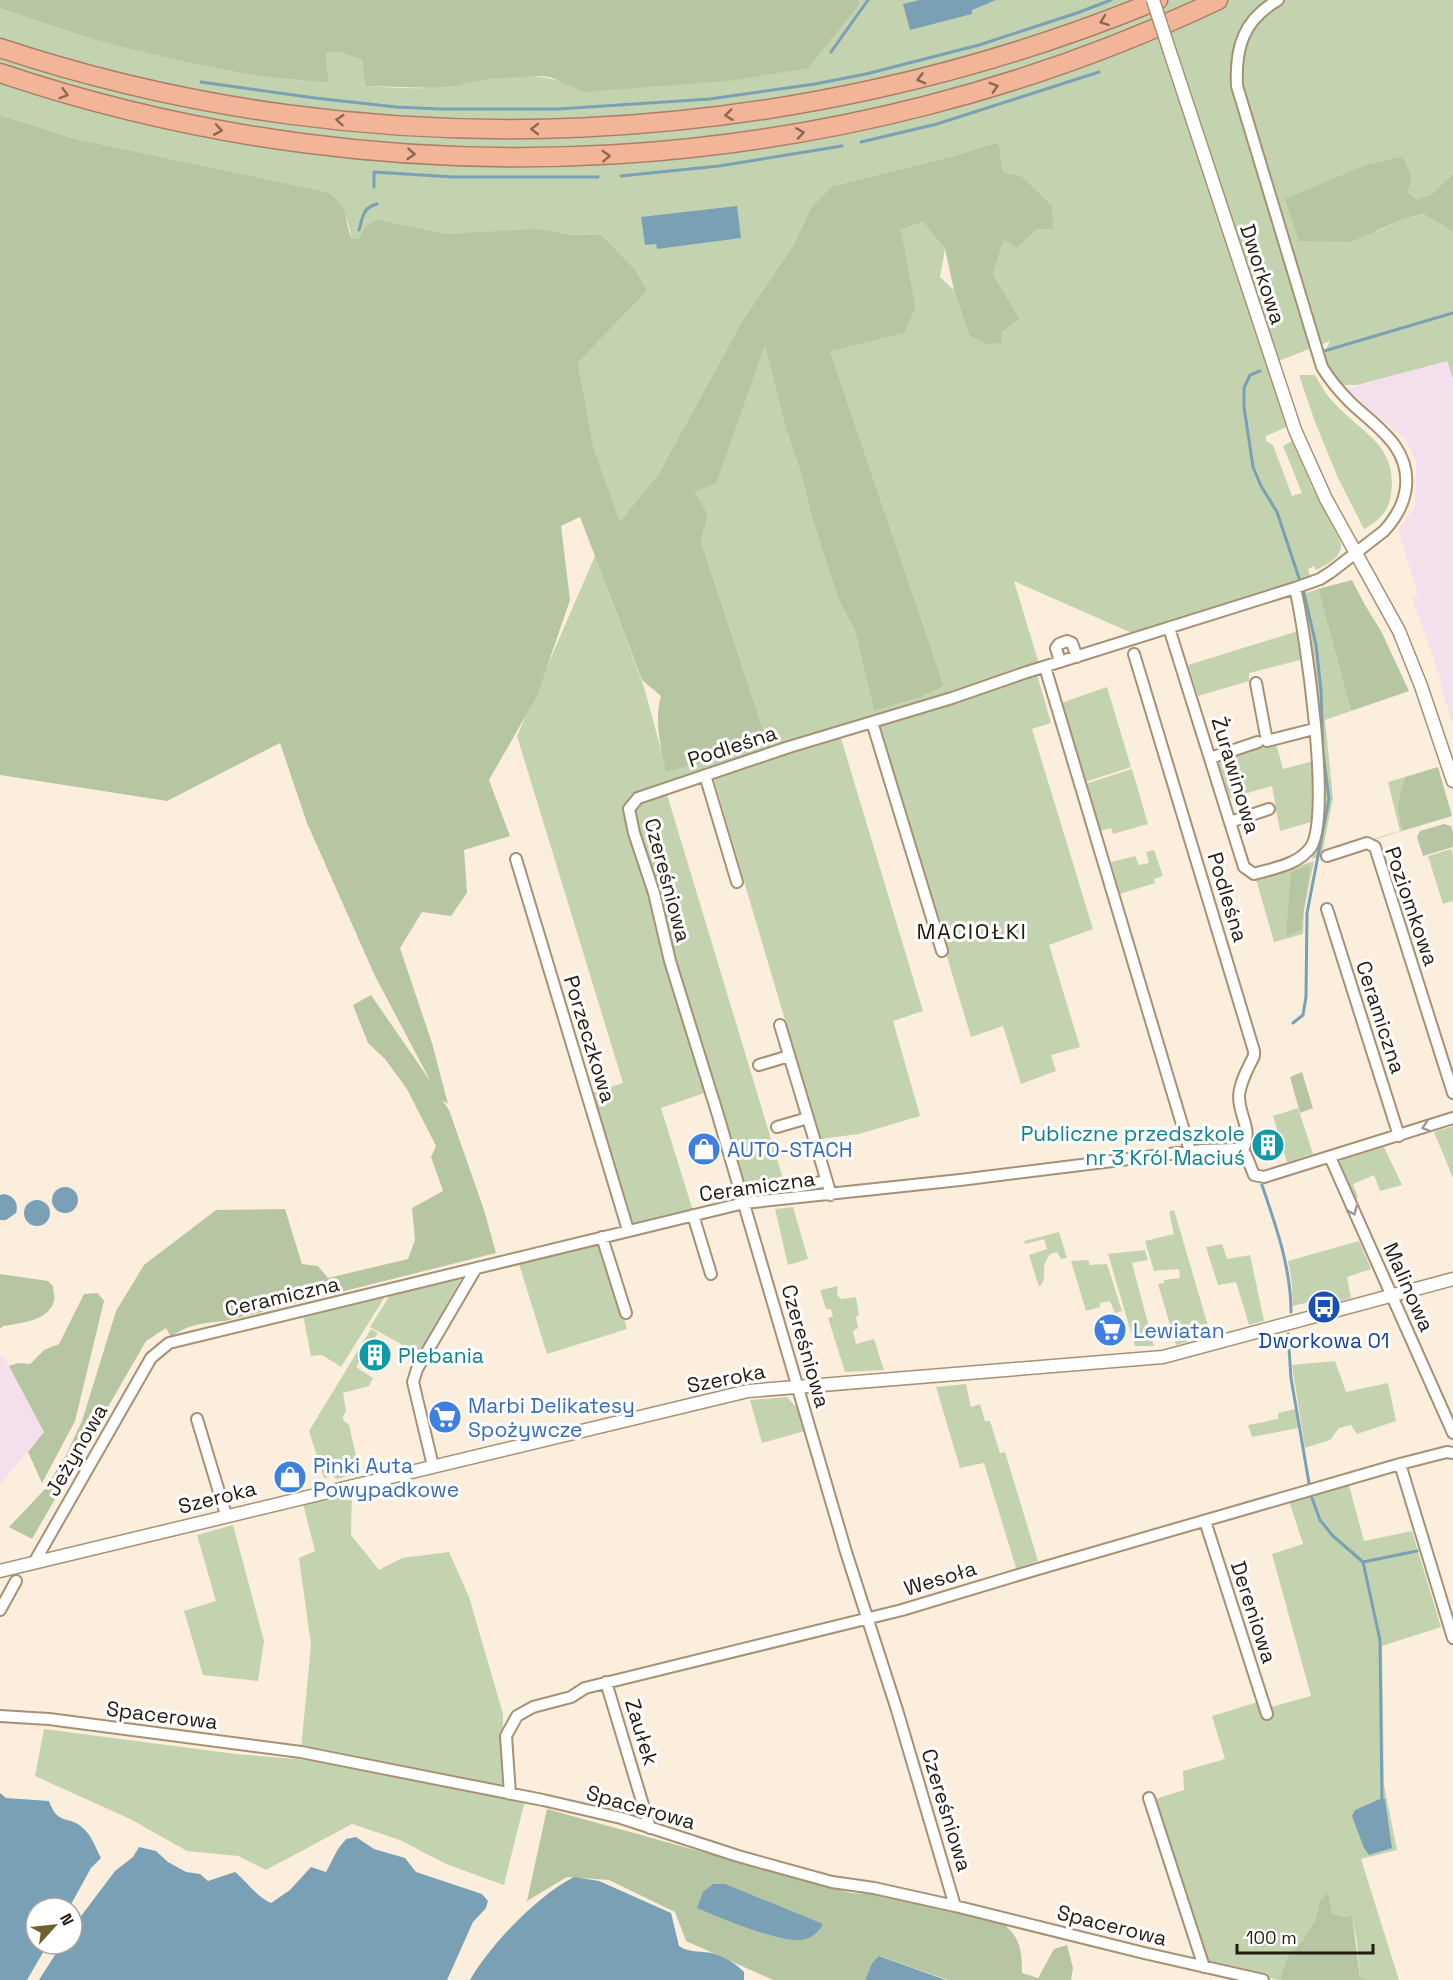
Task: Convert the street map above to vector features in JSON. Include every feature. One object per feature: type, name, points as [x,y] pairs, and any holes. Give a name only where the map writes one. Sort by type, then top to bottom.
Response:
[{"type":"highway","points":[[0,48],[129,84],[247,109],[376,124],[498,129],[621,126],[768,110],[872,91],[977,64],[1069,34],[1158,0]]},
{"type":"highway","points":[[0,73],[122,110],[201,127],[336,148],[432,156],[561,157],[669,151],[738,143],[877,118],[984,90],[1077,60],[1218,0]]},
{"type":"street","name":"Dworkowa","points":[[1153,0],[1295,430],[1321,489],[1389,611],[1406,647],[1453,781]]},
{"type":"street","name":"Dworkowa","points":[[1278,0],[1266,7],[1252,21],[1242,39],[1237,55],[1237,86],[1322,367],[1331,382],[1392,441],[1401,455],[1407,478],[1405,494],[1398,513],[1384,531],[1356,553]]},
{"type":"street","name":"Podleśna","points":[[638,798],[1295,588],[1320,579],[1356,553]]},
{"type":"street","points":[[1256,683],[1267,741],[1314,729],[1302,615],[1295,588]]},
{"type":"street","name":"Żurawinowa","points":[[1169,628],[1244,867],[1254,874],[1296,861],[1313,844],[1320,807],[1314,729]]},
{"type":"street","points":[[1060,662],[1056,648],[1067,641],[1072,643],[1077,657]]},
{"type":"street","name":"Podleśna","points":[[1134,654],[1254,1051],[1239,1097],[1248,1139],[1243,1151]]},
{"type":"street","points":[[1042,668],[1145,1023]]},
{"type":"street","points":[[1042,668],[1190,1151]]},
{"type":"street","points":[[872,722],[942,951]]},
{"type":"street","points":[[1210,758],[1258,742]]},
{"type":"street","points":[[705,775],[737,882]]},
{"type":"street","name":"Czereśniowa","points":[[638,798],[629,809],[634,833],[654,893],[670,961],[955,1906]]},
{"type":"street","points":[[1230,822],[1269,809]]},
{"type":"street","name":"Poziomkowa","points":[[1327,856],[1367,843],[1375,847],[1453,1093]]},
{"type":"street","name":"Porzeczkowa","points":[[516,859],[628,1230]]},
{"type":"street","name":"Ceramiczna","points":[[1327,909],[1399,1136]]},
{"type":"street","points":[[780,1025],[831,1195]]},
{"type":"street","points":[[759,1065],[789,1056]]},
{"type":"street","points":[[777,1127],[808,1118]]},
{"type":"street","points":[[1243,1151],[1254,1175],[1259,1178],[1453,1118]]},
{"type":"street","name":"Ceramiczna","points":[[151,1358],[169,1343],[744,1203],[960,1180],[1190,1151],[1238,1149],[1243,1151]]},
{"type":"street","name":"Malinowa","points":[[1330,1157],[1453,1434]]},
{"type":"street","points":[[795,1187],[827,1181]]},
{"type":"street","points":[[693,1215],[711,1274]]},
{"type":"street","points":[[602,1237],[626,1313]]},
{"type":"street","points":[[433,1466],[413,1382],[417,1369],[475,1270]]},
{"type":"street","name":"Szeroka","points":[[0,1571],[748,1391],[1163,1357],[1453,1279]]},
{"type":"street","name":"Jeżynowa","points":[[35,1561],[151,1358]]},
{"type":"street","points":[[197,1419],[226,1515]]},
{"type":"street","name":"Wesoła","points":[[510,1794],[506,1736],[517,1716],[532,1707],[571,1697],[585,1688],[606,1682],[869,1619],[1400,1464],[1447,1452],[1453,1453]]},
{"type":"street","points":[[1400,1464],[1453,1638]]},
{"type":"street","name":"Dereniowa","points":[[1205,1521],[1267,1714]]},
{"type":"street","points":[[0,1610],[16,1581]]},
{"type":"street","name":"Zaułek","points":[[606,1682],[650,1828]]},
{"type":"street","name":"Spacerowa","points":[[0,1716],[49,1719],[301,1752],[510,1794],[621,1818],[738,1856],[832,1882],[874,1888],[955,1906],[1263,1980]]},
{"type":"street","points":[[1149,1798],[1204,1967]]},
{"type":"shaded area","points":[[1447,360],[1453,379],[1453,725],[1440,684],[1442,683],[1412,598],[1418,595],[1398,529],[1415,507],[1416,461],[1406,440],[1346,389]]},
{"type":"shaded area","points":[[3,1355],[44,1432],[0,1485],[0,1357]]},
{"type":"green space","points":[[0,0],[859,0],[859,5],[808,68],[729,81],[583,92],[550,77],[540,76],[488,79],[457,86],[433,88],[365,86],[362,60],[339,52],[326,53],[329,83],[257,76],[153,55],[91,38],[0,8]]},
{"type":"green space","points":[[859,0],[1453,0],[1453,173],[1432,194],[1416,201],[1408,192],[1412,177],[1401,157],[1375,232],[1401,220],[1425,214],[1453,232],[1453,379],[1447,361],[1357,385],[1338,385],[1323,357],[1330,341],[1268,365],[1287,427],[1266,436],[1266,441],[1273,445],[1292,496],[1302,493],[1283,446],[1292,441],[1313,489],[1341,543],[1337,557],[1316,570],[1314,566],[1308,569],[1310,575],[1302,580],[1306,593],[1318,589],[1351,711],[1325,720],[1333,798],[1322,854],[1400,831],[1388,782],[1405,777],[1397,805],[1402,831],[1312,859],[1323,808],[1307,626],[1290,588],[1134,634],[1014,581],[1039,664],[1037,674],[1051,723],[1032,729],[1093,929],[1049,945],[1080,1047],[1051,1055],[1056,1071],[1021,1084],[1003,1026],[971,1037],[877,723],[840,735],[923,1011],[893,1021],[920,1116],[859,1134],[820,1139],[713,776],[666,791],[787,1192],[745,1198],[713,1090],[661,1108],[693,1211],[662,1219],[630,1223],[591,1093],[623,1083],[517,736],[595,556],[644,687],[665,771],[704,762],[767,741],[701,542],[708,514],[693,492],[765,344],[786,429],[802,476],[811,515],[839,601],[855,631],[874,711],[919,698],[944,686],[830,351],[916,307],[901,230],[923,222],[945,249],[940,277],[954,290],[969,335],[1002,332],[1020,319],[993,274],[1004,240],[1017,247],[1037,229],[1021,176],[1003,172],[999,142],[953,156],[832,186],[810,209],[794,244],[741,323],[659,473],[620,523],[594,449],[578,363],[647,291],[601,235],[447,234],[377,219],[364,227],[359,239],[352,239],[347,219],[328,192],[76,139],[0,115],[0,8],[153,54],[267,77],[329,83],[326,53],[339,52],[362,60],[365,86],[421,88],[515,76],[536,76],[564,83],[859,5]]},
{"type":"green space","points":[[0,115],[76,139],[328,192],[344,209],[352,239],[359,239],[364,227],[377,219],[447,234],[535,229],[572,235],[601,235],[635,270],[647,291],[578,363],[594,449],[620,522],[659,473],[741,323],[794,244],[810,209],[832,186],[953,156],[999,142],[1003,172],[1021,176],[1052,206],[1053,229],[1037,229],[1017,248],[1004,240],[993,274],[1020,319],[1002,332],[1001,343],[987,344],[969,335],[954,290],[945,249],[923,222],[901,230],[916,307],[904,333],[830,351],[944,686],[919,698],[874,711],[855,631],[839,601],[811,515],[765,345],[716,484],[694,492],[708,514],[701,542],[767,741],[665,772],[658,722],[661,696],[642,680],[580,517],[561,526],[570,600],[537,696],[489,780],[510,836],[464,850],[467,893],[451,916],[422,912],[400,948],[432,1043],[448,1104],[442,1100],[449,1110],[484,1210],[496,1253],[225,1321],[196,1325],[171,1337],[166,1328],[146,1341],[32,1539],[9,1527],[46,1488],[66,1455],[82,1421],[116,1311],[144,1265],[216,1210],[285,1209],[302,1264],[318,1266],[328,1278],[408,1259],[415,1240],[412,1208],[443,1191],[431,1157],[436,1146],[407,1089],[385,1059],[368,1043],[353,1005],[371,995],[431,1082],[375,976],[307,823],[280,743],[167,801],[0,775]]},
{"type":"green space","points":[[1402,157],[1412,177],[1408,192],[1416,200],[1432,194],[1453,173],[1453,232],[1424,214],[1401,220],[1351,242],[1299,241],[1285,199],[1366,165]]},
{"type":"green space","points":[[1299,375],[1315,375],[1333,402],[1377,443],[1389,464],[1392,478],[1388,506],[1379,519],[1364,529],[1338,478]]},
{"type":"green space","points":[[1352,580],[1381,631],[1409,691],[1351,711],[1318,589]]},
{"type":"green space","points":[[1298,631],[1300,660],[1249,673],[1249,681],[1198,696],[1188,665]]},
{"type":"green space","points":[[1107,687],[1131,767],[1085,782],[1061,703]]},
{"type":"green space","points":[[1276,743],[1283,769],[1313,761],[1315,806],[1311,822],[1280,831],[1272,786],[1230,798],[1218,761]]},
{"type":"green space","points":[[1438,767],[1452,816],[1402,831],[1397,805],[1405,777]]},
{"type":"green space","points":[[1132,769],[1148,824],[1113,834],[1111,828],[1100,831],[1085,784]]},
{"type":"green space","points":[[1444,824],[1451,826],[1453,847],[1423,856],[1417,837],[1420,831]]},
{"type":"green space","points":[[1451,849],[1453,901],[1443,904],[1428,856]]},
{"type":"green space","points":[[1154,850],[1163,876],[1154,879],[1155,883],[1120,894],[1111,862],[1135,856],[1139,865],[1149,863],[1146,852]]},
{"type":"green space","points":[[1314,861],[1304,910],[1303,934],[1274,942],[1256,879]]},
{"type":"green space","points":[[1310,866],[1301,930],[1286,936],[1291,872]]},
{"type":"green space","points":[[1302,1072],[1313,1108],[1300,1113],[1290,1077]]},
{"type":"green space","points":[[1298,1108],[1313,1154],[1287,1162],[1273,1116]]},
{"type":"green space","points":[[1453,1126],[1453,1178],[1434,1132]]},
{"type":"green space","points":[[1384,1147],[1402,1185],[1380,1191],[1374,1175],[1353,1184],[1358,1198],[1354,1200],[1339,1164],[1341,1160]]},
{"type":"green space","points":[[793,1207],[808,1259],[788,1265],[775,1209]]},
{"type":"green space","points":[[1174,1210],[1211,1336],[1208,1337],[1206,1330],[1197,1333],[1198,1339],[1176,1345],[1158,1284],[1164,1283],[1164,1280],[1180,1278],[1179,1269],[1154,1271],[1145,1241],[1174,1234],[1169,1212]]},
{"type":"green space","points":[[1059,1232],[1067,1258],[1061,1259],[1057,1252],[1050,1254],[1044,1266],[1044,1277],[1039,1287],[1029,1255],[1047,1249],[1044,1239],[1025,1244],[1024,1241]]},
{"type":"green space","points":[[1359,1241],[1371,1269],[1347,1277],[1351,1298],[1311,1309],[1309,1302],[1293,1306],[1288,1261]]},
{"type":"green space","points":[[602,1243],[627,1329],[547,1354],[519,1264]]},
{"type":"green space","points":[[1222,1244],[1227,1259],[1250,1255],[1264,1321],[1249,1325],[1236,1282],[1218,1285],[1206,1247]]},
{"type":"green space","points":[[1145,1250],[1148,1260],[1132,1263],[1154,1346],[1135,1346],[1108,1254]]},
{"type":"green space","points":[[1088,1260],[1090,1265],[1107,1264],[1122,1311],[1115,1313],[1110,1301],[1100,1303],[1100,1307],[1086,1311],[1071,1261]]},
{"type":"green space","points":[[0,1274],[48,1281],[53,1286],[54,1301],[51,1308],[32,1320],[3,1326],[0,1329]]},
{"type":"green space","points":[[457,1277],[460,1281],[419,1354],[370,1327],[390,1295]]},
{"type":"green space","points":[[838,1286],[837,1295],[841,1299],[856,1297],[859,1315],[856,1317],[858,1328],[853,1331],[856,1344],[874,1339],[884,1370],[845,1372],[828,1318],[833,1316],[831,1309],[826,1309],[820,1290]]},
{"type":"green space","points":[[98,1293],[104,1301],[75,1421],[42,1483],[28,1452],[44,1432],[9,1366],[18,1363],[30,1364],[44,1350],[59,1344],[84,1294]]},
{"type":"green space","points":[[386,1295],[341,1367],[322,1355],[311,1356],[303,1315]]},
{"type":"green space","points":[[371,1329],[378,1333],[356,1367],[373,1378],[369,1386],[343,1393],[346,1411],[343,1420],[349,1425],[360,1473],[336,1479],[333,1475],[324,1478],[309,1431]]},
{"type":"green space","points":[[1335,1361],[1346,1392],[1388,1383],[1396,1421],[1357,1434],[1351,1425],[1339,1428],[1330,1440],[1305,1448],[1292,1365]]},
{"type":"green space","points":[[966,1384],[971,1407],[980,1404],[985,1421],[990,1421],[1000,1453],[1005,1452],[1038,1561],[1016,1568],[984,1463],[960,1468],[936,1387]]},
{"type":"green space","points":[[787,1397],[799,1410],[805,1431],[762,1443],[750,1400]]},
{"type":"green space","points":[[1295,1409],[1298,1428],[1252,1437],[1248,1425],[1278,1419],[1278,1413]]},
{"type":"green space","points":[[1349,1485],[1364,1541],[1412,1531],[1441,1627],[1382,1646],[1384,1785],[1397,1850],[1361,1859],[1399,1980],[1370,1980],[1360,1977],[1352,1915],[1346,1917],[1333,1914],[1328,1894],[1320,1900],[1315,1920],[1303,1940],[1287,1957],[1280,1978],[1283,1980],[1277,1980],[1205,1960],[1152,1800],[1184,1790],[1183,1771],[1225,1759],[1212,1716],[1268,1699],[1271,1707],[1311,1696],[1272,1554],[1303,1544],[1289,1501]]},
{"type":"green space","points":[[352,1493],[351,1535],[379,1570],[402,1558],[449,1552],[469,1597],[503,1714],[502,1786],[485,1786],[301,1749],[311,1645],[299,1558],[315,1551],[303,1504]]},
{"type":"green space","points":[[233,1525],[264,1641],[258,1681],[203,1675],[184,1611],[216,1601],[197,1535]]},
{"type":"green space","points":[[44,1729],[236,1754],[332,1762],[525,1800],[504,1885],[446,1864],[400,1840],[352,1824],[266,1870],[238,1856],[187,1851],[130,1819],[35,1776]]},
{"type":"green space","points":[[547,1809],[851,1893],[888,1895],[999,1921],[1016,1937],[1022,1973],[1038,1978],[1054,1949],[1067,1945],[1073,1968],[1071,1980],[948,1980],[880,1956],[872,1963],[865,1980],[773,1980],[686,1941],[675,1912],[609,1880],[567,1877],[527,1901]]},
{"type":"green space","points":[[1328,1893],[1333,1914],[1346,1917],[1352,1915],[1360,1977],[1370,1980],[1283,1980],[1280,1978],[1287,1957],[1303,1940],[1315,1920],[1320,1900]]},
{"type":"water","points":[[920,0],[996,0],[972,10],[972,14],[910,30],[903,4]]},
{"type":"water","points":[[737,206],[741,238],[657,249],[656,244],[645,245],[641,217]]},
{"type":"water","points":[[65,1187],[74,1191],[78,1200],[74,1209],[65,1213],[56,1209],[52,1200],[56,1191]]},
{"type":"water","points":[[4,1194],[15,1200],[17,1209],[16,1213],[6,1220],[0,1220],[0,1195]]},
{"type":"water","points":[[37,1200],[46,1204],[50,1213],[46,1222],[37,1226],[28,1222],[24,1213],[28,1204]]},
{"type":"water","points":[[0,1793],[6,1798],[49,1801],[56,1814],[79,1825],[87,1832],[101,1858],[91,1868],[76,1896],[24,1896],[24,1956],[41,1956],[27,1980],[0,1980]]},
{"type":"water","points":[[1385,1799],[1392,1848],[1369,1855],[1352,1816],[1355,1810]]},
{"type":"water","points":[[356,1837],[374,1849],[405,1858],[416,1872],[482,1894],[488,1901],[486,1908],[473,1922],[447,1980],[39,1980],[54,1956],[84,1956],[84,1912],[115,1871],[133,1857],[139,1847],[156,1851],[168,1862],[186,1872],[200,1874],[208,1881],[235,1872],[257,1894],[271,1903],[290,1890],[311,1867],[326,1872],[346,1839]]},
{"type":"water","points":[[574,1877],[599,1881],[671,1913],[679,1946],[727,1959],[744,1972],[744,1980],[470,1980],[490,1951],[530,1908]]},
{"type":"water","points":[[713,1884],[725,1884],[823,1924],[814,1935],[808,1938],[791,1940],[734,1923],[697,1908],[703,1892]]},
{"type":"water","points":[[879,1956],[946,1980],[865,1980],[872,1963]]},
{"type":"waterway","points":[[831,52],[868,0]]},
{"type":"waterway","points":[[201,82],[315,98],[396,107],[440,109],[558,109],[710,99],[815,84],[866,74],[979,45],[1111,0]]},
{"type":"waterway","points":[[861,142],[937,124],[1099,72]]},
{"type":"waterway","points":[[621,176],[719,166],[842,146]]},
{"type":"waterway","points":[[374,187],[374,172],[453,177],[598,177]]},
{"type":"waterway","points":[[359,230],[362,217],[368,208],[377,204]]},
{"type":"waterway","points":[[1324,351],[1453,313]]},
{"type":"waterway","points":[[1260,371],[1250,375],[1244,388],[1244,407],[1253,467],[1261,486],[1277,512],[1300,581]]},
{"type":"waterway","points":[[1293,1023],[1303,1015],[1306,997],[1307,913],[1329,799],[1323,753],[1321,691],[1316,645],[1304,593]]},
{"type":"waterway","points":[[1262,1185],[1286,1263],[1291,1312]]},
{"type":"waterway","points":[[1288,1334],[1291,1378],[1309,1483]]},
{"type":"waterway","points":[[1312,1498],[1320,1520],[1333,1536],[1363,1562],[1380,1640],[1382,1799]]},
{"type":"waterway","points":[[1363,1562],[1417,1551]]},
{"type":"place","name":"Publiczne przedszkole nr 3 Król Maciuś","points":[[1268,1145]]},
{"type":"place","name":"AUTO-STACH","points":[[704,1149]]},
{"type":"place","name":"Dworkowa 01","points":[[1324,1307]]},
{"type":"place","name":"Lewiatan","points":[[1110,1330]]},
{"type":"place","name":"Plebania","points":[[375,1355]]},
{"type":"place","name":"Marbi Delikatesy Spożywcze","points":[[445,1417]]},
{"type":"place","name":"Pinki Auta Powypadkowe","points":[[290,1477]]},
{"type":"district","name":"MACIOŁKI","points":[[972,931]]}]
